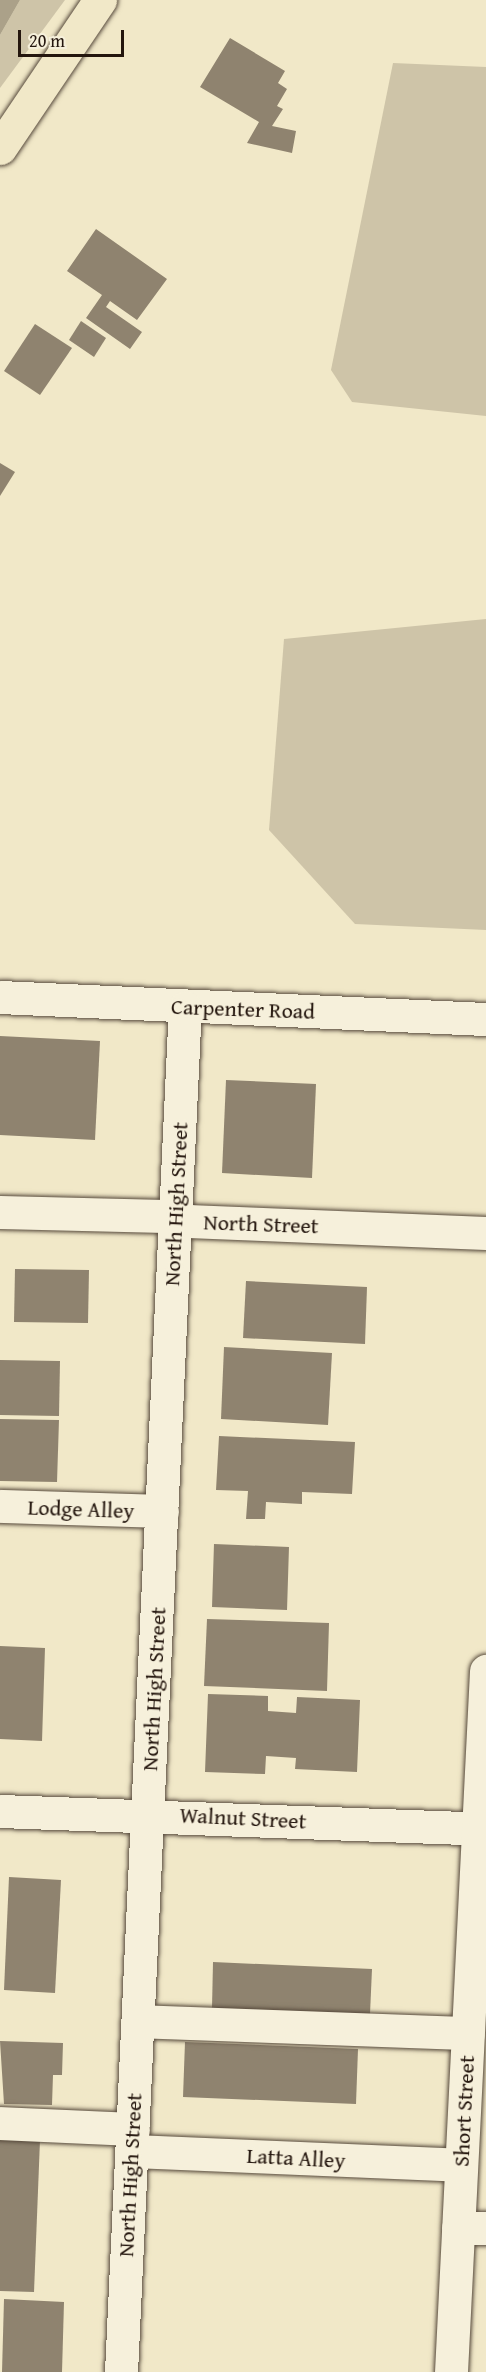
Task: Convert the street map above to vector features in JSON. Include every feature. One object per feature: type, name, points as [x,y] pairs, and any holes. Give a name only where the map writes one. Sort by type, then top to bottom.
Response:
[{"type":"highway","points":[[0,148],[100,0]]},
{"type":"street","name":"Carpenter Road","points":[[0,997],[486,1019]]},
{"type":"street","name":"North High Street","points":[[121,2372],[185,1007]]},
{"type":"street","name":"North Street","points":[[0,1212],[486,1233]]},
{"type":"street","name":"Lodge Alley","points":[[0,1506],[162,1511]]},
{"type":"street","name":"Short Street","points":[[451,2372],[472,2228],[461,2165],[476,2088],[468,2033],[481,1828],[486,1671]]},
{"type":"street","name":"Walnut Street","points":[[0,1811],[148,1814],[481,1828]]},
{"type":"street","points":[[138,2021],[468,2033]]},
{"type":"street","name":"Latta Alley","points":[[0,2123],[132,2140],[461,2165]]},
{"type":"shaded area","points":[[0,0],[20,0],[0,35]]},
{"type":"shaded area","points":[[20,0],[65,0],[0,88],[0,35]]},
{"type":"shaded area","points":[[393,63],[486,67],[486,416],[352,402],[331,370]]},
{"type":"shaded area","points":[[486,619],[486,930],[355,924],[269,830],[284,639]]},
{"type":"building","points":[[230,38],[285,71],[278,83],[287,89],[277,106],[283,109],[272,126],[296,131],[292,153],[247,143],[259,122],[200,87]]},
{"type":"building","points":[[96,229],[167,279],[137,320],[110,301],[106,307],[142,332],[130,349],[86,318],[102,295],[67,271]]},
{"type":"building","points":[[81,321],[106,338],[94,357],[69,340]]},
{"type":"building","points":[[35,324],[72,348],[40,395],[4,371]]},
{"type":"building","points":[[0,463],[15,472],[0,496]]},
{"type":"building","points":[[0,1036],[100,1041],[95,1140],[0,1135]]},
{"type":"building","points":[[226,1080],[316,1084],[312,1178],[222,1173]]},
{"type":"building","points":[[15,1269],[89,1270],[88,1323],[14,1322]]},
{"type":"building","points":[[246,1281],[367,1287],[365,1344],[243,1338]]},
{"type":"building","points":[[224,1347],[332,1353],[328,1425],[221,1419]]},
{"type":"building","points":[[0,1360],[60,1361],[59,1416],[0,1415]]},
{"type":"building","points":[[0,1419],[59,1420],[57,1482],[0,1481]]},
{"type":"building","points":[[219,1436],[355,1442],[352,1494],[302,1492],[302,1504],[266,1502],[265,1519],[246,1519],[248,1491],[216,1490]]},
{"type":"building","points":[[214,1544],[289,1547],[287,1610],[212,1607]]},
{"type":"building","points":[[207,1619],[329,1623],[327,1691],[204,1686]]},
{"type":"building","points":[[0,1646],[45,1648],[42,1741],[0,1739]]},
{"type":"building","points":[[208,1694],[268,1696],[268,1711],[296,1713],[297,1697],[360,1700],[357,1772],[295,1769],[296,1758],[266,1756],[265,1774],[205,1772]]},
{"type":"building","points":[[9,1877],[61,1880],[55,1993],[4,1990]]},
{"type":"building","points":[[213,1962],[372,1969],[370,2014],[212,2008]]},
{"type":"building","points":[[0,2041],[63,2043],[62,2075],[53,2075],[52,2105],[4,2104]]},
{"type":"building","points":[[185,2042],[358,2049],[356,2104],[183,2097]]},
{"type":"building","points":[[0,2139],[40,2140],[34,2292],[0,2291]]},
{"type":"building","points":[[4,2299],[64,2302],[62,2372],[2,2372]]}]
